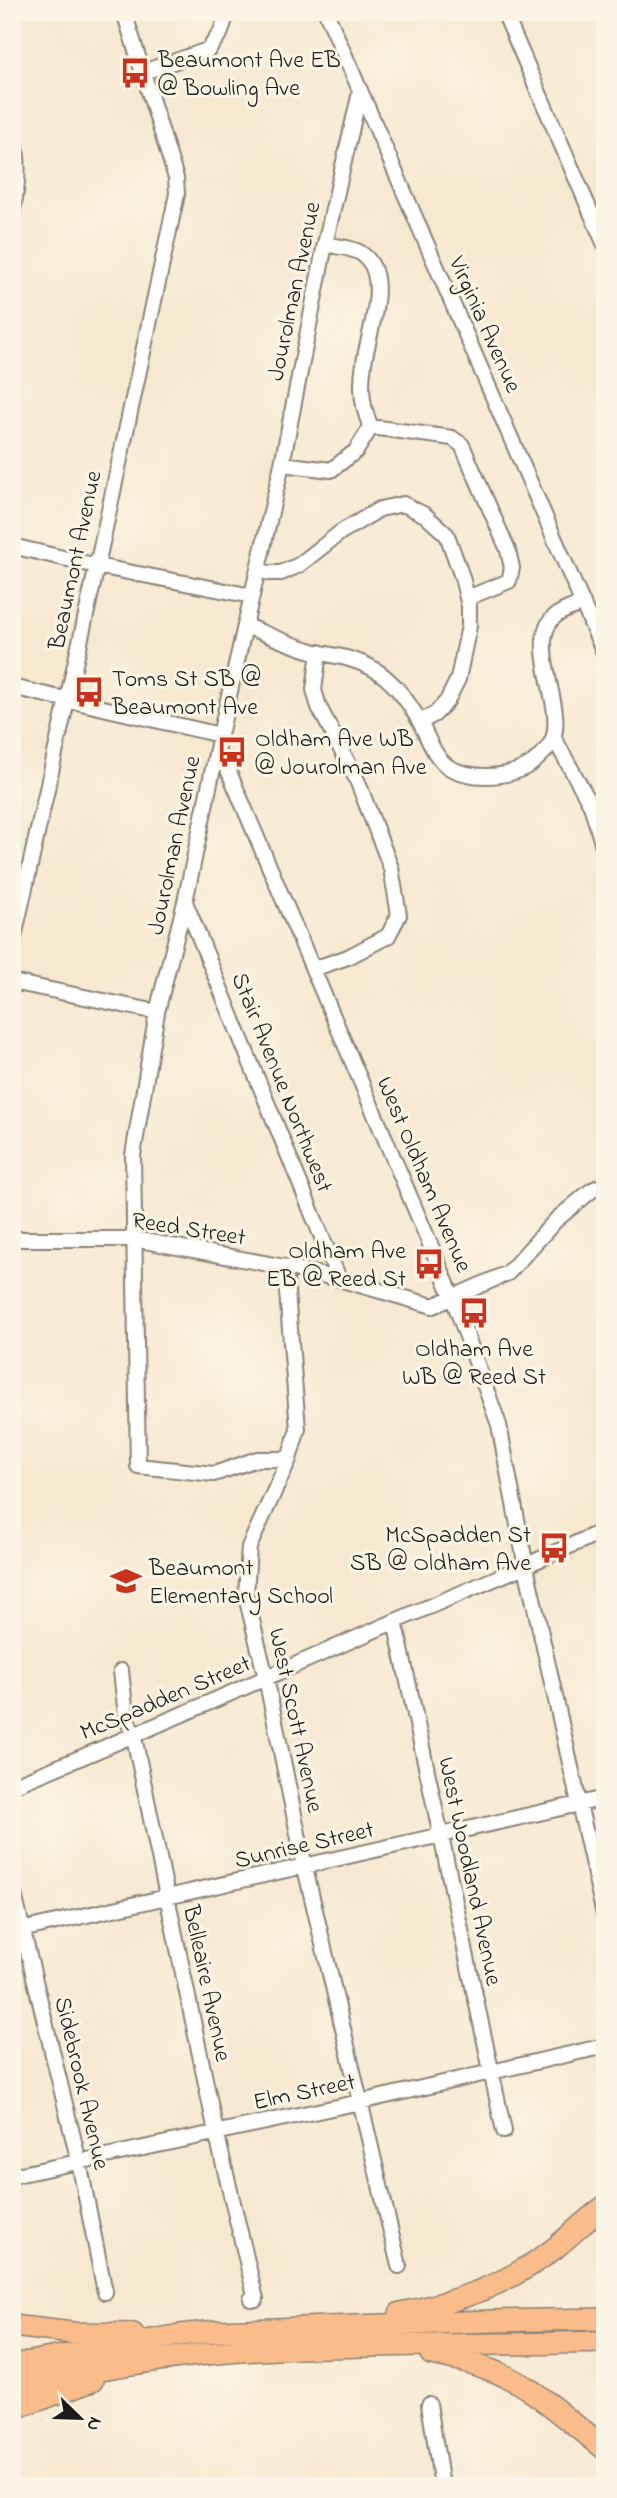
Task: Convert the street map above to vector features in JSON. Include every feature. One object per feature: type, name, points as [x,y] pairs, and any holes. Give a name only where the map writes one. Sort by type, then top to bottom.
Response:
[{"type":"highway","points":[[328,2327],[432,2307],[513,2277],[554,2249],[605,2206]]},
{"type":"highway","points":[[12,2365],[180,2335],[217,2331],[492,2320],[605,2319]]},
{"type":"highway","points":[[12,2326],[73,2333],[180,2335]]},
{"type":"highway","points":[[12,2386],[135,2364],[225,2352],[374,2345],[605,2342]]},
{"type":"highway","points":[[374,2345],[454,2358],[494,2372],[526,2388],[605,2449]]},
{"type":"highway","points":[[12,2410],[135,2364]]},
{"type":"street","points":[[124,12],[143,72],[208,50],[215,43],[227,12]]},
{"type":"street","name":"Virginia Avenue","points":[[326,12],[605,655]]},
{"type":"street","points":[[504,12],[605,245]]},
{"type":"street","name":"Beaumont Avenue","points":[[12,946],[177,194],[143,72]]},
{"type":"street","name":"Jourolman Avenue","points":[[289,1459],[257,1459],[215,1474],[138,1466],[133,1156],[157,1013],[185,902],[282,464],[325,244],[360,92]]},
{"type":"street","points":[[12,131],[17,145],[17,190],[12,214]]},
{"type":"street","points":[[325,244],[355,250],[365,256],[372,265],[377,282],[376,304],[363,375],[363,410],[371,427]]},
{"type":"street","points":[[282,464],[331,470],[356,451],[371,427]]},
{"type":"street","points":[[371,427],[452,438],[462,445],[508,550],[512,568],[509,581],[467,598]]},
{"type":"street","points":[[258,570],[276,573],[299,565],[341,532],[380,509],[403,504],[425,515],[447,535],[467,598],[468,626],[458,679],[435,714],[420,722]]},
{"type":"street","points":[[12,546],[97,566],[252,596]]},
{"type":"street","points":[[583,604],[556,615],[549,622],[543,646],[555,721],[554,738],[590,805],[605,853]]},
{"type":"street","points":[[246,626],[289,643],[354,660],[388,679],[404,697],[438,757],[448,767],[480,776],[505,775],[523,769],[538,759],[554,738]]},
{"type":"street","points":[[313,969],[348,957],[388,936],[399,915],[391,868],[357,780],[319,707],[314,690],[319,652]]},
{"type":"street","points":[[12,687],[220,735]]},
{"type":"street","name":"West Oldham Avenue","points":[[217,751],[226,765],[453,1298],[499,1426],[526,1567],[605,1919]]},
{"type":"street","name":"Stair Avenue Northwest","points":[[185,902],[339,1279]]},
{"type":"street","points":[[12,982],[157,1013]]},
{"type":"street","name":"Reed Street","points":[[12,1239],[134,1239],[339,1279],[433,1306],[508,1273],[556,1220],[592,1190],[605,1184]]},
{"type":"street","name":"West Scott Avenue","points":[[285,1267],[298,1429],[289,1459],[249,1547],[246,1596],[266,1678],[305,1868],[399,2266]]},
{"type":"street","name":"McSpadden Street","points":[[12,1786],[134,1737],[605,1530]]},
{"type":"street","name":"West Woodland Avenue","points":[[395,1621],[504,2131]]},
{"type":"street","name":"Belleaire Avenue","points":[[121,1671],[126,1716],[134,1737],[216,2132],[256,2298],[251,2300]]},
{"type":"street","name":"Sunrise Street","points":[[18,1931],[605,1798]]},
{"type":"street","name":"Sidebrook Avenue","points":[[12,1886],[18,1931],[79,2162],[105,2292]]},
{"type":"street","name":"Elm Street","points":[[12,2176],[360,2102],[605,2046]]},
{"type":"street","points":[[429,2404],[442,2486]]},
{"type":"place","name":"Beaumont Ave EB @ Bowling Ave","points":[[135,73]]},
{"type":"place","name":"Toms St SB @ Beaumont Ave","points":[[89,692]]},
{"type":"place","name":"Oldham Ave WB @ Jourolman Ave","points":[[232,752]]},
{"type":"place","name":"Oldham Ave EB @ Reed St","points":[[429,1264]]},
{"type":"place","name":"Oldham Ave WB @ Reed St","points":[[474,1313]]},
{"type":"place","name":"McSpadden St SB @ Oldham Ave","points":[[554,1548]]},
{"type":"place","name":"Beaumont Elementary School","points":[[126,1581]]}]
